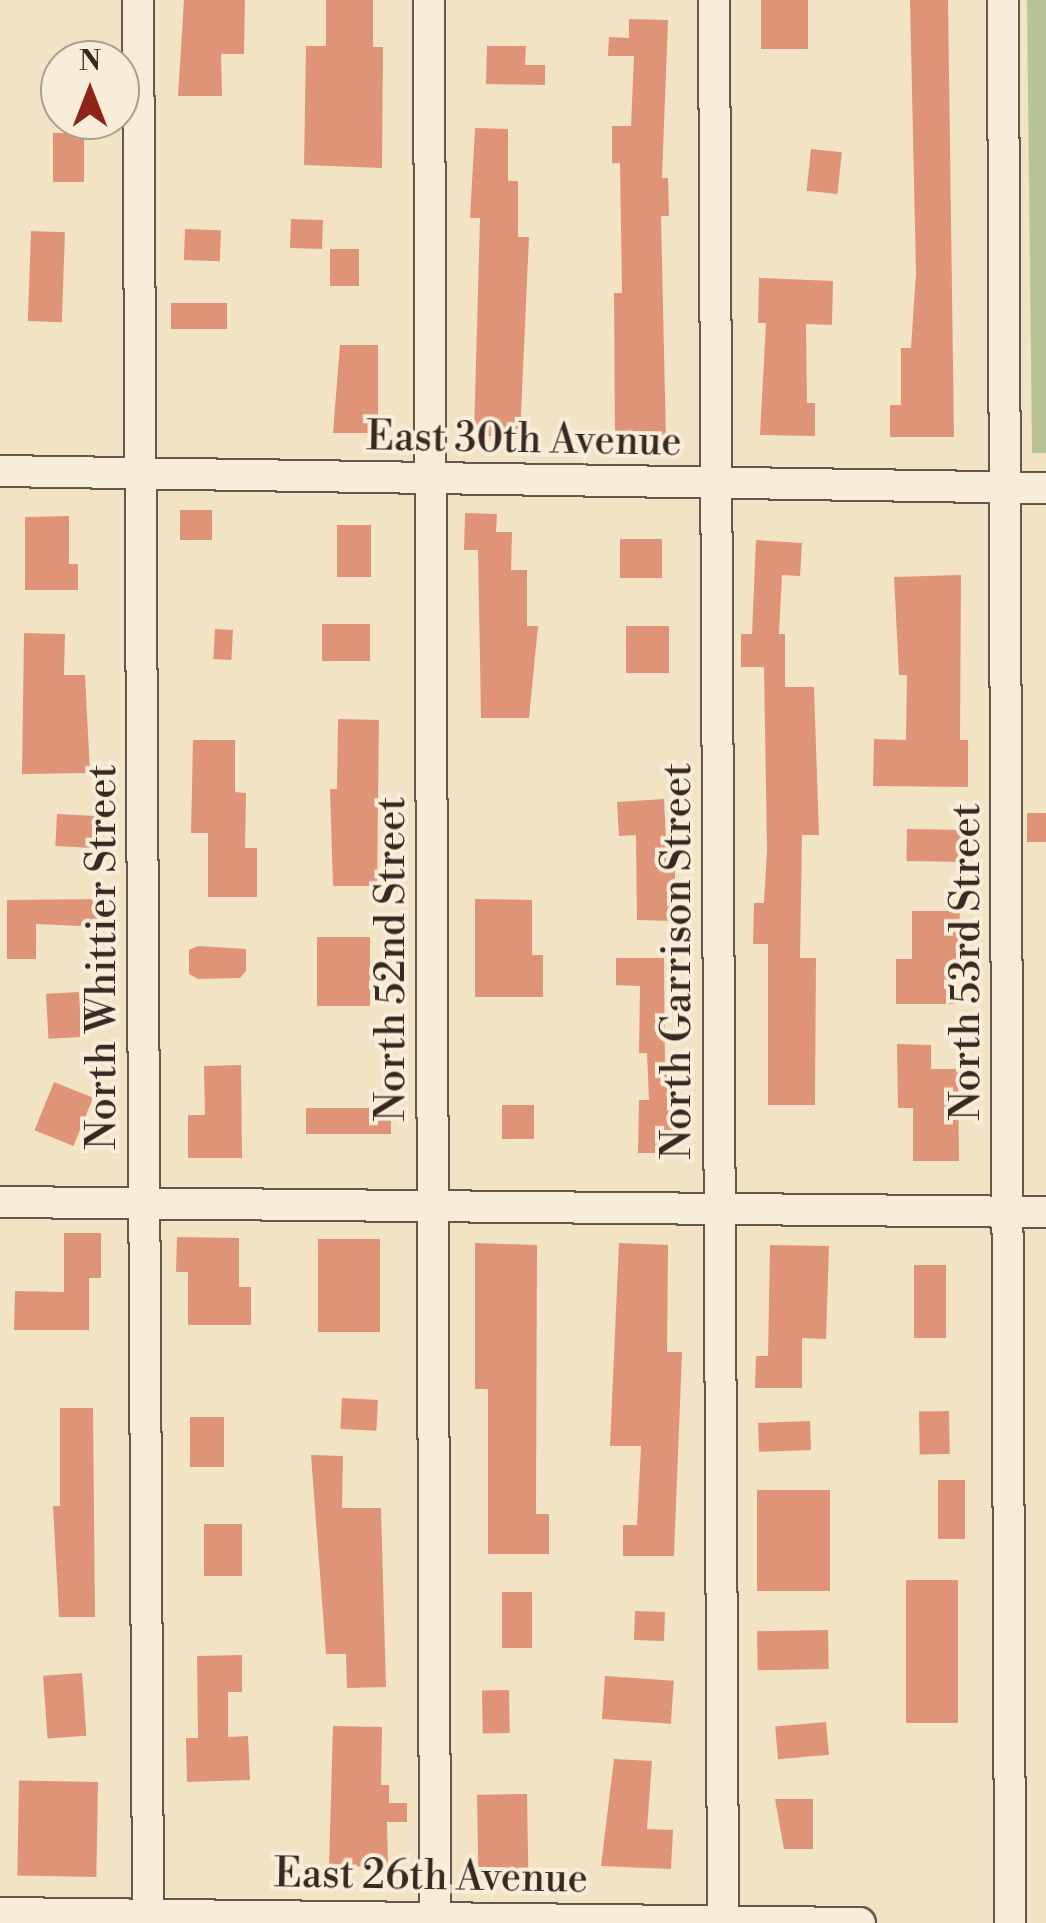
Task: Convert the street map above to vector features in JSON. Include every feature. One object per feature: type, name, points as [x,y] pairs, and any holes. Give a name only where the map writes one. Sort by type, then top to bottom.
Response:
[{"type":"street","name":"North Whittier Street","points":[[138,0],[148,1914]]},
{"type":"street","name":"North 52nd Street","points":[[429,0],[435,1917]]},
{"type":"street","name":"North Garrison Street","points":[[714,0],[723,1921]]},
{"type":"street","name":"North 53rd Street","points":[[1003,0],[1010,1923]]},
{"type":"street","name":"East 30th Avenue","points":[[0,471],[1046,488]]},
{"type":"street","points":[[0,1202],[1046,1212]]},
{"type":"street","name":"East 26th Avenue","points":[[0,1913],[860,1923]]},
{"type":"green space","points":[[1027,0],[1046,0],[1046,453],[1032,453]]},
{"type":"building","points":[[184,0],[245,0],[244,54],[221,54],[222,96],[178,96]]},
{"type":"building","points":[[326,0],[373,0],[373,47],[383,47],[382,168],[304,165],[306,46],[326,46]]},
{"type":"building","points":[[761,0],[808,0],[808,49],[761,49]]},
{"type":"building","points":[[910,0],[948,0],[954,437],[890,437],[890,405],[901,405],[901,348],[911,348],[916,273]]},
{"type":"building","points":[[629,19],[668,20],[662,178],[668,178],[669,216],[661,216],[666,440],[615,441],[614,293],[622,293],[620,163],[612,163],[612,126],[631,126],[634,56],[608,56],[609,37],[629,38]]},
{"type":"building","points":[[487,46],[526,46],[525,65],[545,65],[545,85],[486,84]]},
{"type":"building","points":[[475,128],[508,129],[508,181],[518,181],[518,237],[529,237],[520,436],[474,436],[480,218],[470,218]]},
{"type":"building","points":[[53,140],[84,140],[84,182],[53,182]]},
{"type":"building","points":[[811,149],[842,152],[837,194],[807,191]]},
{"type":"building","points":[[291,219],[323,220],[322,249],[290,248]]},
{"type":"building","points":[[185,229],[221,230],[220,261],[184,260]]},
{"type":"building","points":[[31,231],[65,232],[62,322],[28,321]]},
{"type":"building","points":[[330,249],[359,249],[359,286],[330,286]]},
{"type":"building","points":[[759,278],[833,281],[832,325],[806,324],[807,403],[815,403],[815,436],[760,435],[766,323],[758,323]]},
{"type":"building","points":[[171,303],[227,303],[227,329],[171,329]]},
{"type":"building","points":[[340,345],[378,345],[378,433],[333,433]]},
{"type":"building","points":[[180,510],[212,510],[212,540],[180,540]]},
{"type":"building","points":[[465,513],[497,514],[496,532],[512,532],[511,570],[527,570],[527,626],[538,626],[529,718],[481,718],[478,550],[464,550]]},
{"type":"building","points":[[69,516],[69,564],[78,564],[78,590],[25,590],[25,517]]},
{"type":"building","points":[[337,525],[371,525],[371,577],[337,577]]},
{"type":"building","points":[[620,539],[662,539],[662,578],[620,578]]},
{"type":"building","points":[[756,540],[802,543],[800,576],[782,575],[779,634],[785,634],[785,687],[814,687],[819,835],[802,835],[800,958],[816,958],[815,1105],[768,1105],[768,944],[753,944],[754,903],[764,903],[767,850],[764,667],[741,667],[741,634],[752,634]]},
{"type":"building","points":[[961,575],[960,740],[968,740],[968,787],[873,786],[874,739],[906,740],[907,675],[899,675],[894,577]]},
{"type":"building","points":[[322,624],[370,624],[370,661],[322,661]]},
{"type":"building","points":[[626,626],[669,626],[669,673],[626,673]]},
{"type":"building","points":[[215,629],[233,630],[231,660],[213,659]]},
{"type":"building","points":[[24,633],[65,634],[64,675],[85,675],[90,773],[22,774]]},
{"type":"building","points":[[338,719],[379,720],[377,886],[333,886],[330,789],[337,789]]},
{"type":"building","points":[[193,740],[235,740],[235,792],[246,793],[245,848],[257,848],[257,897],[208,897],[208,833],[191,833]]},
{"type":"building","points":[[664,799],[667,861],[675,860],[675,921],[637,920],[636,835],[619,836],[617,802]]},
{"type":"building","points":[[1027,813],[1046,813],[1046,842],[1027,842]]},
{"type":"building","points":[[57,814],[100,816],[98,848],[55,846]]},
{"type":"building","points":[[907,829],[968,830],[967,862],[906,861]]},
{"type":"building","points":[[102,899],[102,927],[36,924],[36,959],[7,959],[7,900]]},
{"type":"building","points":[[475,899],[532,900],[532,955],[543,955],[543,997],[475,997]]},
{"type":"building","points":[[912,911],[960,911],[956,1004],[896,1004],[896,959],[912,959]]},
{"type":"building","points":[[317,937],[370,937],[370,1006],[317,1006]]},
{"type":"building","points":[[198,946],[246,949],[246,971],[240,978],[198,979],[189,974],[189,950]]},
{"type":"building","points":[[616,958],[664,958],[665,1069],[674,1068],[674,1153],[638,1153],[639,1100],[649,1100],[647,1053],[639,1053],[640,986],[616,985]]},
{"type":"building","points":[[79,992],[81,1037],[48,1039],[46,994]]},
{"type":"building","points":[[897,1044],[931,1045],[931,1069],[958,1069],[959,1161],[913,1161],[913,1108],[898,1108]]},
{"type":"building","points":[[241,1065],[242,1158],[188,1158],[188,1115],[205,1115],[204,1066]]},
{"type":"building","points":[[54,1082],[93,1098],[73,1146],[35,1130]]},
{"type":"building","points":[[502,1105],[534,1105],[534,1139],[502,1139]]},
{"type":"building","points":[[306,1108],[391,1108],[391,1134],[306,1134]]},
{"type":"building","points":[[64,1233],[101,1233],[101,1278],[89,1278],[89,1330],[14,1330],[15,1291],[64,1292]]},
{"type":"building","points":[[177,1237],[239,1238],[239,1287],[251,1287],[251,1325],[188,1325],[188,1272],[176,1272]]},
{"type":"building","points":[[318,1239],[380,1239],[380,1332],[318,1332]]},
{"type":"building","points":[[475,1243],[537,1245],[536,1514],[549,1514],[549,1554],[488,1554],[488,1389],[475,1389]]},
{"type":"building","points":[[619,1243],[668,1245],[667,1352],[682,1352],[674,1556],[623,1556],[623,1525],[637,1525],[641,1446],[610,1446]]},
{"type":"building","points":[[770,1245],[829,1246],[826,1339],[802,1338],[802,1388],[755,1388],[756,1356],[768,1356]]},
{"type":"building","points":[[914,1265],[946,1265],[946,1338],[914,1338]]},
{"type":"building","points":[[342,1398],[378,1400],[376,1431],[340,1429]]},
{"type":"building","points":[[60,1408],[93,1408],[95,1617],[59,1617],[53,1506],[60,1506]]},
{"type":"building","points":[[949,1411],[950,1454],[920,1455],[919,1412]]},
{"type":"building","points":[[190,1417],[224,1417],[224,1467],[190,1467]]},
{"type":"building","points":[[810,1421],[811,1450],[759,1452],[758,1423]]},
{"type":"building","points":[[311,1455],[343,1456],[342,1508],[381,1508],[386,1687],[347,1688],[346,1654],[326,1654]]},
{"type":"building","points":[[938,1480],[965,1480],[965,1539],[938,1539]]},
{"type":"building","points":[[757,1490],[830,1490],[830,1591],[757,1591]]},
{"type":"building","points":[[204,1524],[242,1524],[242,1576],[204,1576]]},
{"type":"building","points":[[906,1580],[958,1580],[958,1723],[906,1723]]},
{"type":"building","points":[[502,1592],[532,1592],[532,1648],[502,1648]]},
{"type":"building","points":[[635,1611],[665,1612],[664,1641],[634,1640]]},
{"type":"building","points":[[828,1630],[829,1669],[758,1670],[757,1631]]},
{"type":"building","points":[[242,1655],[242,1692],[228,1692],[228,1737],[248,1736],[250,1780],[187,1782],[186,1738],[198,1738],[197,1656]]},
{"type":"building","points":[[82,1673],[86,1736],[47,1739],[43,1676]]},
{"type":"building","points":[[605,1676],[674,1681],[671,1724],[602,1719]]},
{"type":"building","points":[[482,1690],[509,1690],[510,1733],[483,1733]]},
{"type":"building","points":[[826,1722],[829,1755],[778,1759],[775,1726]]},
{"type":"building","points":[[333,1726],[382,1727],[381,1785],[389,1785],[389,1803],[407,1803],[407,1822],[387,1822],[388,1866],[329,1867]]},
{"type":"building","points":[[614,1759],[652,1761],[647,1829],[673,1830],[671,1869],[601,1866]]},
{"type":"building","points":[[19,1781],[98,1782],[96,1877],[17,1876]]},
{"type":"building","points":[[527,1794],[528,1877],[478,1878],[477,1795]]},
{"type":"building","points":[[775,1799],[813,1799],[813,1849],[784,1849]]}]
